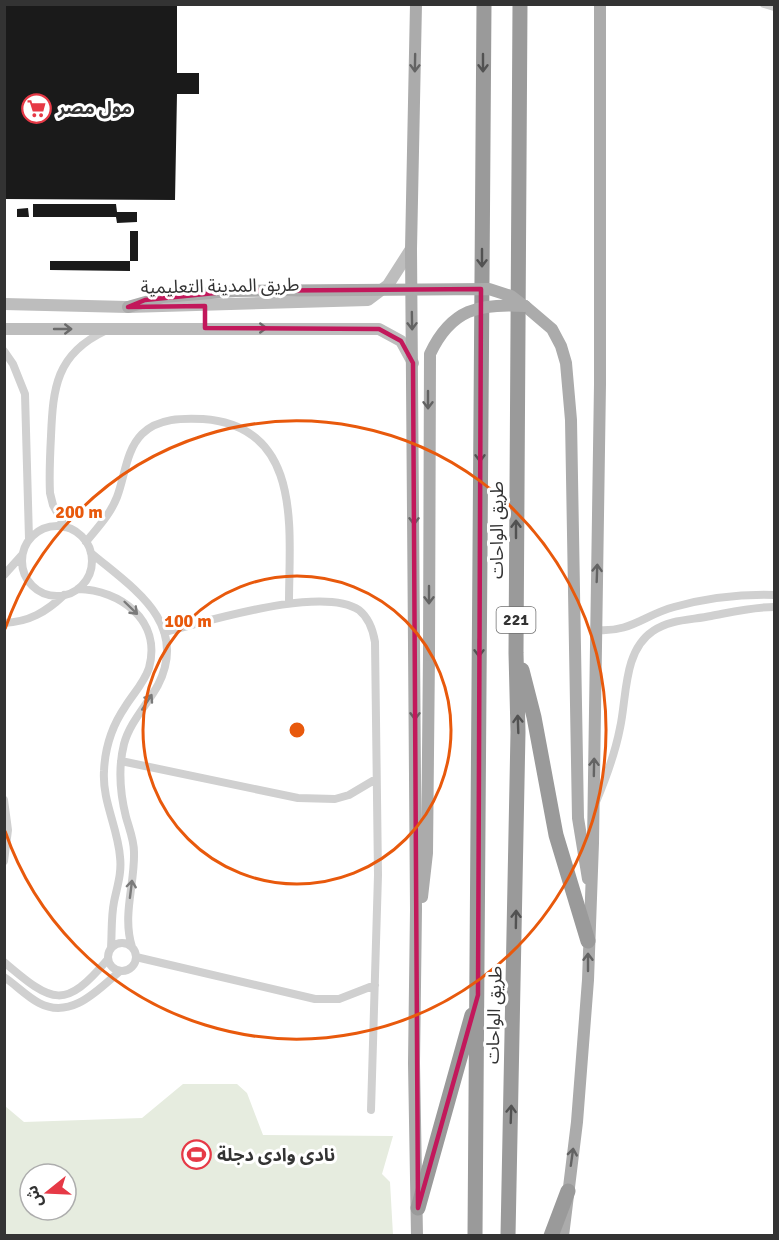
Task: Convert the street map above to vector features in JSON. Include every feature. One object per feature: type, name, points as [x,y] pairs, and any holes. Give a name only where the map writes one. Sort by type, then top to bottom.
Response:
[{"type":"highway","name":"طريق الواحات","points":[[475,1236],[484,4]]},
{"type":"highway","name":"طريق الواحات","points":[[508,1236],[518,732],[516,653],[520,4]]},
{"type":"highway","points":[[516,653],[531,703],[562,856],[588,941]]},
{"type":"highway","points":[[418,1208],[478,994]]},
{"type":"highway","points":[[551,1236],[567,1191]]},
{"type":"main road","points":[[416,4],[411,249],[416,909],[414,1063],[417,1236]]},
{"type":"main road","points":[[563,1236],[567,1191],[578,1122],[592,892],[600,384],[600,4]]},
{"type":"main road","points":[[128,307],[163,297],[235,291],[489,289],[511,296],[552,329],[566,363],[571,420],[574,672],[580,841],[592,892]]},
{"type":"main road","points":[[416,909],[422,897],[427,853],[430,354],[438,338],[451,322],[466,313],[494,305],[525,306]]},
{"type":"street","points":[[764,4],[774,7]]},
{"type":"street","name":"طريق المدينة التعليمية","points":[[4,304],[128,307],[368,300],[388,285],[411,249]]},
{"type":"street","points":[[204,328],[205,306]]},
{"type":"street","points":[[4,329],[379,329],[401,341],[413,363]]},
{"type":"street","points":[[65,527],[50,493],[53,392],[67,360],[79,347],[109,329]]},
{"type":"street","points":[[4,351],[14,364],[25,394],[29,539],[22,554],[4,575]]},
{"type":"street","points":[[86,542],[107,518],[117,497],[131,452],[144,432],[154,426],[182,419],[224,423],[241,430],[261,446],[281,474],[290,508],[289,602]]},
{"type":"street","points":[[29,539],[48,527],[65,527],[77,532],[86,542],[91,553],[91,569],[78,589]]},
{"type":"street","points":[[91,553],[146,599],[164,632],[165,659],[158,685],[132,724],[121,761],[121,795],[133,840],[134,870],[128,918],[132,947],[136,957]]},
{"type":"street","points":[[22,554],[23,570],[30,583],[42,592],[64,595]]},
{"type":"street","points":[[4,623],[32,618],[50,609],[64,595],[78,589],[112,594],[123,600],[138,615],[150,641],[149,667],[145,678],[119,716],[110,738],[105,762],[105,788],[118,837],[121,866],[112,916],[111,948],[108,959],[85,986],[65,995],[43,992],[4,962]]},
{"type":"street","points":[[596,630],[624,629],[672,608],[711,599],[774,595]]},
{"type":"street","points":[[164,632],[289,602],[350,606],[367,619],[375,642],[378,876],[371,1110]]},
{"type":"street","points":[[594,808],[611,765],[621,728],[629,669],[646,637],[654,630],[682,620],[740,609],[774,607]]},
{"type":"street","points":[[145,678],[158,685]]},
{"type":"street","points":[[121,761],[298,798],[335,799],[349,795],[376,778]]},
{"type":"street","points":[[4,800],[8,830],[4,861]]},
{"type":"street","points":[[121,866],[134,870]]},
{"type":"street","points":[[111,948],[121,943],[132,947]]},
{"type":"street","points":[[136,957],[315,999],[339,999],[375,985]]},
{"type":"street","points":[[4,977],[40,1003],[63,1008],[72,1006],[94,994],[120,971],[129,969],[136,957]]},
{"type":"street","points":[[108,959],[112,967],[120,971]]},
{"type":"highlighted area","points":[[481,289],[478,995],[418,1208],[413,363],[401,341],[379,329],[205,328],[205,306],[128,307],[145,300],[235,291]]},
{"type":"shaded area","name":"نادى وادى دجلة","points":[[183,1084],[237,1084],[247,1093],[263,1135],[393,1136],[382,1174],[390,1182],[393,1235],[5,1235],[5,1106],[24,1122],[142,1118]]},
{"type":"building","points":[[4,4],[177,4],[177,73],[199,73],[199,94],[177,94],[175,200],[4,199]]},
{"type":"building","points":[[33,204],[116,204],[117,212],[137,212],[137,222],[117,223],[116,217],[33,217]]},
{"type":"building","points":[[28,208],[29,217],[17,217],[17,209]]},
{"type":"building","points":[[130,231],[138,231],[138,261],[130,261]]},
{"type":"building","points":[[50,261],[130,261],[130,271],[50,270]]},
{"type":"place","name":"مول مصر","points":[[37,108]]},
{"type":"place","name":"نادى وادى دجلة","points":[[196,1155]]}]
